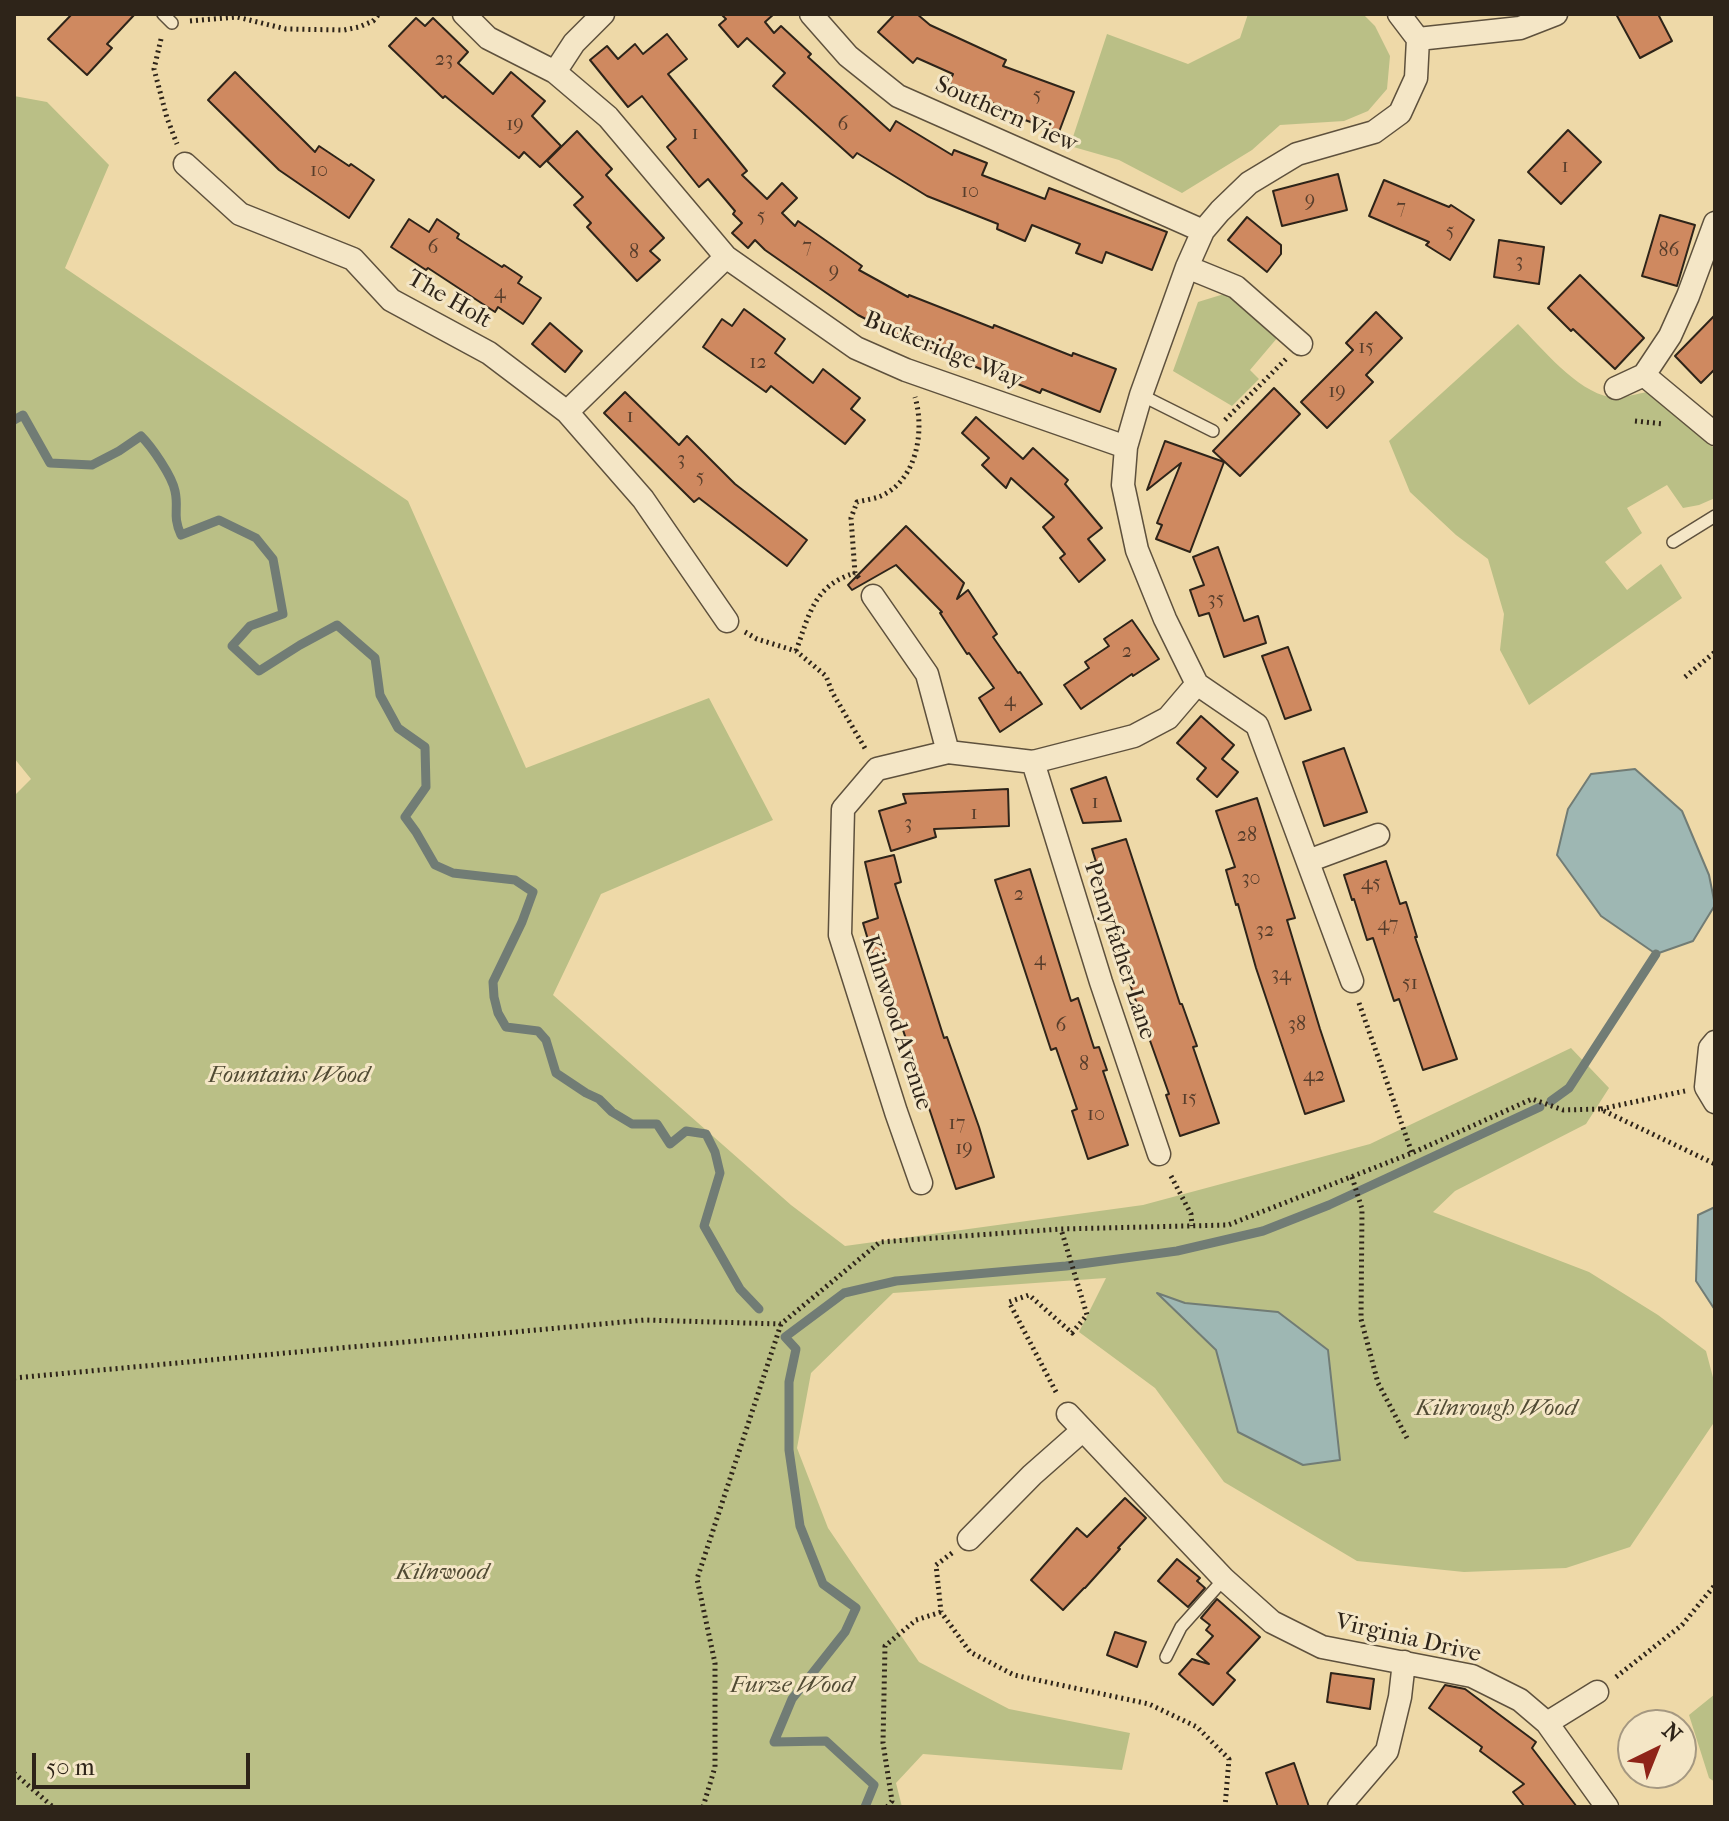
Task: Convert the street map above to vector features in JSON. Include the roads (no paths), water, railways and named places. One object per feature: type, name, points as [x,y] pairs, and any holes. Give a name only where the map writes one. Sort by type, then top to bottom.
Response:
[{"type":"street","name":"Buckeridge Way","points":[[464,14],[488,38],[555,72],[608,117],[726,257],[856,348],[906,370],[1126,447]]},
{"type":"street","points":[[555,72],[574,43],[603,14]]},
{"type":"street","name":"Southern View","points":[[811,14],[848,56],[898,96],[1203,231]]},
{"type":"street","points":[[1352,981],[1257,725],[1197,684],[1165,619],[1137,550],[1123,485],[1126,447],[1141,395],[1203,231],[1249,183],[1285,161],[1297,154],[1374,132],[1400,113],[1416,78],[1418,39],[1399,14]]},
{"type":"street","points":[[1418,39],[1520,28],[1556,14]]},
{"type":"street","name":"The Holt","points":[[185,164],[240,214],[353,259],[391,300],[489,353],[567,412],[643,499],[727,621]]},
{"type":"street","points":[[1616,388],[1644,375],[1670,336],[1715,223]]},
{"type":"street","points":[[567,412],[726,257]]},
{"type":"street","points":[[1187,267],[1236,287],[1301,344]]},
{"type":"street","points":[[1644,375],[1715,434]]},
{"type":"street","points":[[873,596],[927,674],[948,752],[1033,762],[1134,736],[1168,718],[1197,684]]},
{"type":"street","name":"Kilnwood Avenue","points":[[921,1183],[840,935],[843,809],[877,769],[948,752]]},
{"type":"street","name":"Pennyfather Lane","points":[[1033,762],[1101,982],[1159,1154]]},
{"type":"street","points":[[1308,861],[1378,835]]},
{"type":"street","points":[[1710,1094],[1710,1048],[1715,1042]]},
{"type":"street","name":"Virginia Drive","points":[[969,1539],[1032,1475],[1076,1422],[1224,1579],[1272,1622],[1322,1647],[1472,1676],[1520,1700],[1547,1723],[1607,1807]]},
{"type":"street","points":[[1339,1807],[1387,1751],[1400,1697],[1404,1662]]},
{"type":"street","points":[[1547,1723],[1597,1692]]},
{"type":"lane","points":[[1141,395],[1213,431]]},
{"type":"lane","points":[[1673,542],[1715,516]]},
{"type":"lane","points":[[1166,1657],[1181,1627],[1224,1579]]},
{"type":"water","points":[[1635,769],[1682,811],[1709,875],[1715,905],[1693,941],[1656,954],[1601,916],[1557,855],[1568,809],[1591,774]]},
{"type":"water","points":[[1715,1207],[1715,1310],[1696,1281],[1698,1215]]},
{"type":"water","points":[[1157,1293],[1185,1303],[1278,1312],[1328,1350],[1340,1460],[1303,1465],[1238,1432],[1216,1350]]},
{"type":"waterway","points":[[14,420],[23,415],[50,463],[92,465],[141,436],[161,462],[173,485],[181,535],[219,520],[256,538],[273,559],[283,614],[250,626],[232,646],[259,671],[337,625],[375,658],[380,695],[398,728],[425,747],[426,787],[405,817],[435,865],[453,873],[515,880],[533,892],[493,982],[498,1013],[506,1027],[538,1031],[546,1040],[556,1073],[632,1124],[657,1124],[670,1144],[686,1131],[706,1134],[720,1173],[704,1226],[740,1289],[759,1309]]},
{"type":"waterway","points":[[1551,1101],[1569,1088],[1656,954]]},
{"type":"waterway","points":[[865,1807],[874,1785],[826,1741],[774,1742],[792,1699],[845,1632],[856,1608],[823,1584],[800,1526],[789,1450],[789,1382],[796,1349],[785,1337],[844,1293],[896,1281],[1066,1266],[1177,1251],[1263,1231],[1329,1205],[1540,1107]]},
{"type":"park label","name":"Fountains Wood","points":[[289,1076]]},
{"type":"park label","name":"Kilnrough Wood","points":[[1496,1409]]},
{"type":"park label","name":"Kilnwood","points":[[442,1573]]},
{"type":"park label","name":"Furze Wood","points":[[792,1686]]}]
